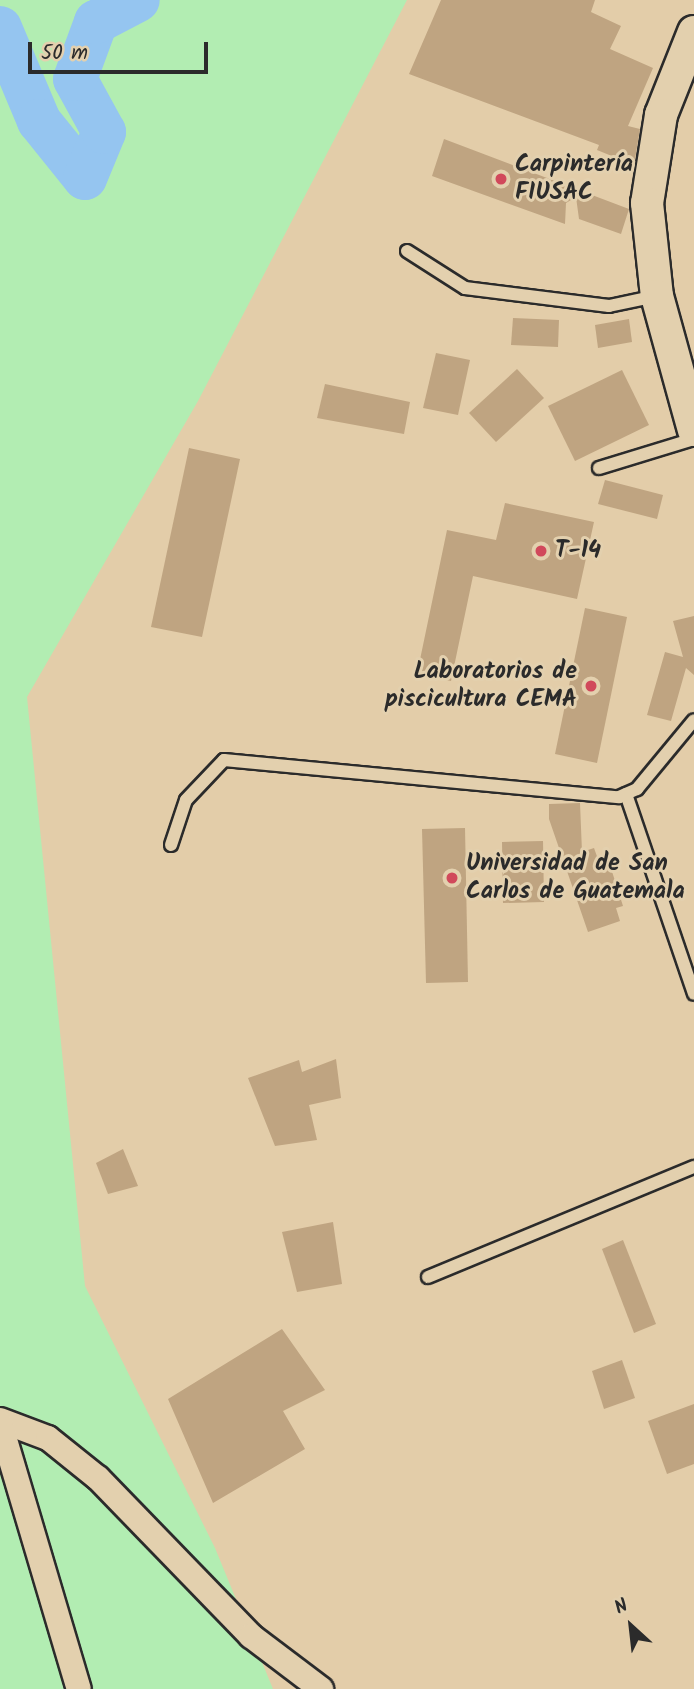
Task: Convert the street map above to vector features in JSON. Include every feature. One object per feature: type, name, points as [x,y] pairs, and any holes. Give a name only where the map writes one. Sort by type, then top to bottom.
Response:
[{"type":"street","points":[[690,419],[657,296],[647,203],[652,156],[674,70],[694,32]]},
{"type":"street","points":[[690,419],[694,348]]},
{"type":"street","points":[[0,1421],[79,1689]]},
{"type":"street","points":[[0,1421],[48,1438],[98,1478],[251,1636],[321,1689]]},
{"type":"lane","points":[[407,251],[465,288],[609,306],[657,296]]},
{"type":"lane","points":[[598,468],[694,439]]},
{"type":"lane","points":[[171,845],[186,800],[202,776],[224,760],[626,794],[637,789],[694,720]]},
{"type":"lane","points":[[626,794],[694,994]]},
{"type":"lane","points":[[428,1277],[694,1167]]},
{"type":"green space","points":[[0,0],[407,0],[198,401],[27,697],[85,1286],[215,1548],[273,1689],[0,1689]]},
{"type":"building","points":[[441,0],[595,0],[591,12],[621,26],[610,49],[653,68],[628,126],[640,129],[634,165],[597,150],[599,145],[409,74]]},
{"type":"building","name":"Carpintería FIUSAC","points":[[444,139],[629,209],[621,234],[579,219],[576,197],[566,203],[565,224],[432,176]]},
{"type":"building","points":[[513,318],[559,320],[558,347],[511,345]]},
{"type":"building","points":[[629,319],[632,342],[598,348],[595,325]]},
{"type":"building","points":[[436,353],[470,360],[458,415],[423,408]]},
{"type":"building","points":[[517,369],[544,398],[496,442],[469,413]]},
{"type":"building","points":[[622,370],[649,425],[575,461],[548,406]]},
{"type":"building","points":[[325,384],[410,402],[404,434],[317,418]]},
{"type":"building","points":[[189,448],[240,459],[202,637],[151,627]]},
{"type":"building","points":[[605,480],[663,495],[657,519],[598,504]]},
{"type":"building","points":[[505,503],[594,522],[577,599],[473,576],[451,681],[417,674],[447,530],[496,540]]},
{"type":"building","name":"Laboratorios de piscicultura CEMA","points":[[585,608],[627,617],[597,763],[555,754]]},
{"type":"building","points":[[694,616],[694,675],[686,668],[671,721],[647,715],[665,652],[683,657],[673,621]]},
{"type":"building","points":[[580,803],[582,852],[594,848],[599,862],[608,859],[623,906],[616,908],[620,921],[588,932],[549,819],[549,804]]},
{"type":"building","points":[[465,828],[468,982],[426,983],[422,829]]},
{"type":"building","points":[[543,841],[544,902],[503,903],[502,842]]},
{"type":"building","points":[[336,1059],[341,1098],[309,1105],[317,1140],[275,1146],[248,1078],[299,1060],[302,1072]]},
{"type":"building","points":[[123,1149],[138,1186],[108,1194],[96,1163]]},
{"type":"building","points":[[333,1222],[342,1284],[297,1292],[282,1232]]},
{"type":"building","points":[[623,1240],[656,1324],[634,1333],[602,1249]]},
{"type":"building","points":[[282,1329],[325,1390],[283,1411],[305,1449],[213,1503],[168,1399]]},
{"type":"building","points":[[622,1360],[635,1398],[604,1409],[592,1371]]},
{"type":"building","points":[[694,1404],[694,1464],[667,1474],[648,1421]]},
{"type":"waterway","points":[[0,28],[39,121],[85,178],[104,132],[75,79],[96,22],[138,0]]},
{"type":"place","name":"Carpintería FIUSAC","points":[[501,179]]},
{"type":"place","name":"T-14","points":[[541,551]]},
{"type":"place","name":"Laboratorios de piscicultura CEMA","points":[[591,686]]},
{"type":"place","name":"Universidad de San Carlos de Guatemala","points":[[452,878]]}]
